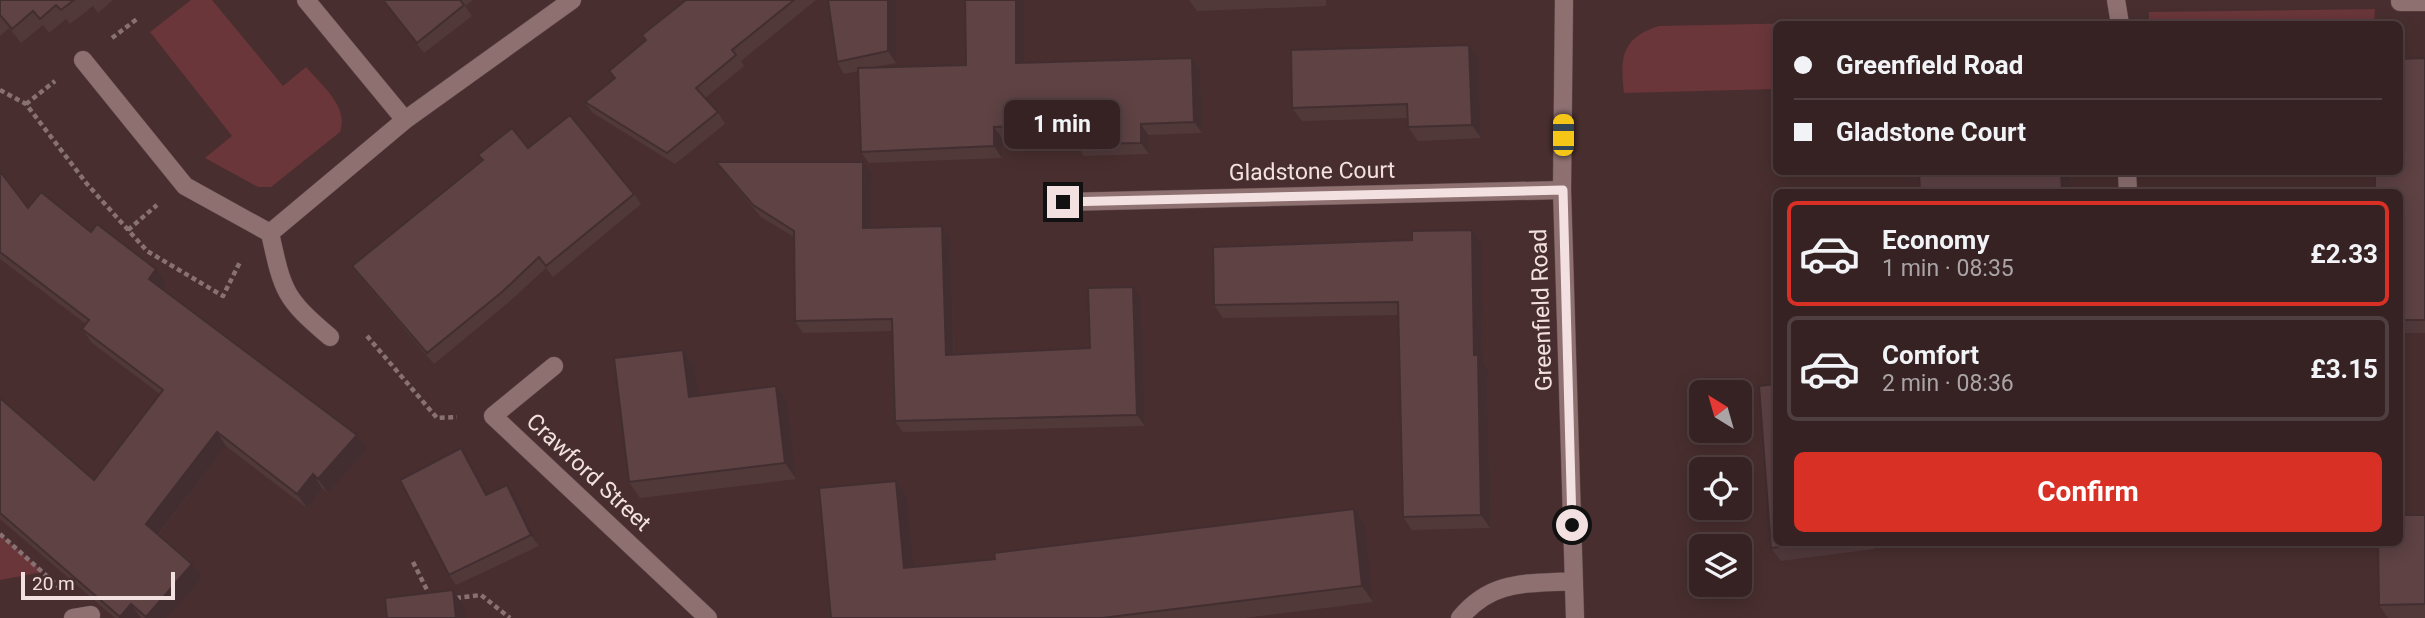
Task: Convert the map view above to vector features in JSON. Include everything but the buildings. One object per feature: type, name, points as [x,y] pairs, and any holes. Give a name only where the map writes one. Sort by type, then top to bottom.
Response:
[{"type":"street","points":[[306,0],[405,120]]},
{"type":"street","points":[[264,230],[405,120],[572,0]]},
{"type":"street","name":"Greenfield Road","points":[[1564,0],[1563,190],[1575,618]]},
{"type":"street","points":[[2116,0],[2120,21]]},
{"type":"street","points":[[2400,2],[2425,2]]},
{"type":"street","points":[[83,60],[186,186],[264,230],[280,281],[295,307],[330,337]]},
{"type":"street","name":"Gladstone Court","points":[[1063,202],[1563,190]]},
{"type":"street","name":"Crawford Street","points":[[554,366],[493,416],[708,618]]},
{"type":"street","points":[[1460,618],[1474,601],[1491,590],[1574,581]]},
{"type":"path","points":[[0,90],[26,104],[87,184],[147,251],[223,296],[264,230]]},
{"type":"path","points":[[330,337],[352,318],[437,418],[493,416]]},
{"type":"path","points":[[0,534],[82,617]]},
{"type":"path","points":[[414,562],[432,601]]},
{"type":"path","points":[[444,600],[481,595],[510,618]]},
{"type":"shaded area","points":[[191,0],[212,0],[283,86],[306,67],[332,97],[341,114],[340,132],[271,187],[258,187],[205,158],[232,136],[150,32]]},
{"type":"shaded area","points":[[2375,9],[2374,21],[2149,21],[2149,12]]},
{"type":"shaded area","points":[[1773,24],[1773,89],[1624,93],[1623,60],[1630,43],[1646,31],[1659,26]]},
{"type":"shaded area","points":[[0,534],[43,572],[0,580]]},
{"type":"route","points":[[1063,202],[1563,190],[1572,525]]}]
